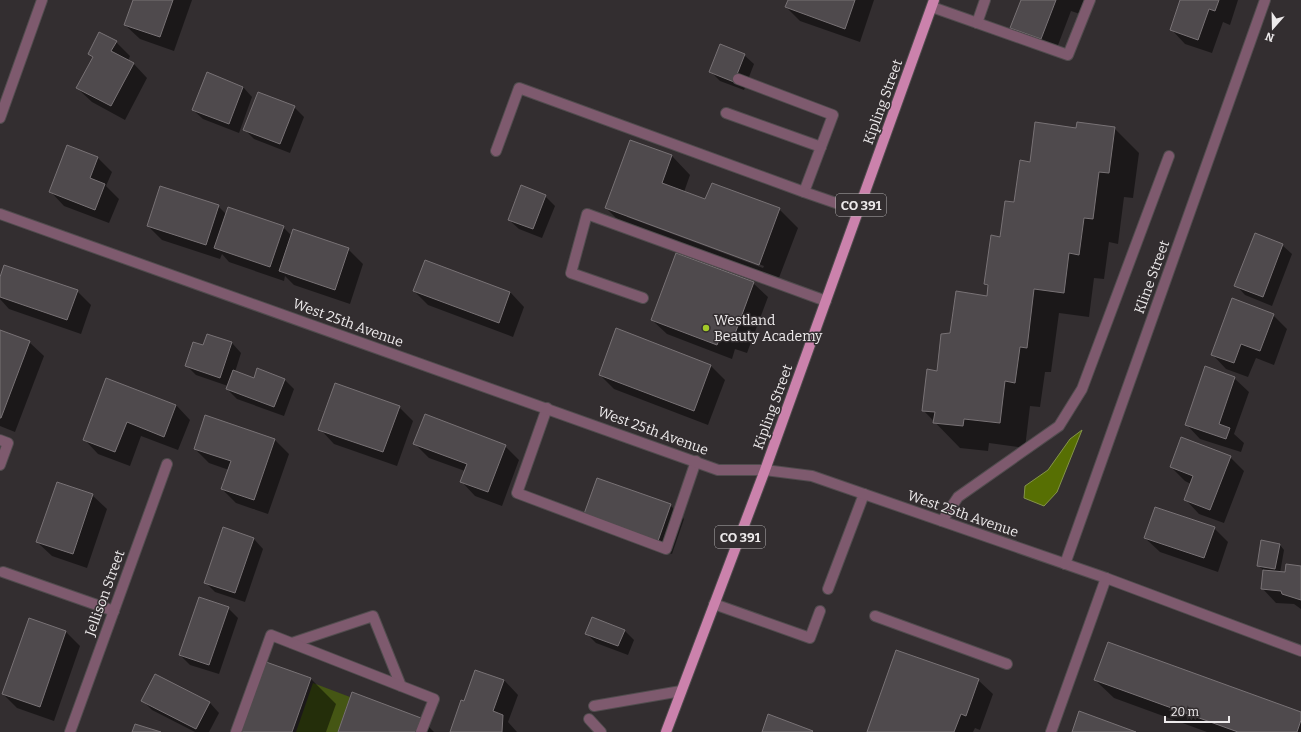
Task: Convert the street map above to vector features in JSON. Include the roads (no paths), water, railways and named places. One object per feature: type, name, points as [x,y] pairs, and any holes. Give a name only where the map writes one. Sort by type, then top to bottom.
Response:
[{"type":"main road","name":"Kipling Street","points":[[666,732],[765,470],[933,3]]},
{"type":"street","points":[[0,118],[42,0]]},
{"type":"street","points":[[977,23],[985,0]]},
{"type":"street","points":[[933,3],[977,23],[1068,55],[1090,0]]},
{"type":"street","name":"Kline Street","points":[[1065,564],[1265,0]]},
{"type":"street","points":[[738,79],[833,115],[804,192]]},
{"type":"street","points":[[496,151],[519,88],[804,192],[859,210]]},
{"type":"street","points":[[726,113],[821,147]]},
{"type":"street","points":[[942,521],[958,497],[1059,426],[1082,389],[1169,156]]},
{"type":"street","name":"West 25th Avenue","points":[[0,214],[718,470],[765,470],[812,476],[1106,578],[1301,651]]},
{"type":"street","points":[[643,298],[571,273],[588,214],[826,301]]},
{"type":"street","points":[[547,408],[517,493],[666,549],[696,461]]},
{"type":"street","points":[[0,440],[8,443],[0,465]]},
{"type":"street","name":"Jellison Street","points":[[70,732],[167,464]]},
{"type":"street","points":[[828,589],[864,494]]},
{"type":"street","points":[[3,572],[114,611]]},
{"type":"street","points":[[1050,732],[1106,578]]},
{"type":"street","points":[[714,604],[810,638],[820,611]]},
{"type":"street","points":[[292,643],[373,616],[401,686]]},
{"type":"street","points":[[875,616],[1006,664]]},
{"type":"street","points":[[236,732],[271,635],[434,699],[421,732]]},
{"type":"street","points":[[594,706],[682,692]]},
{"type":"street","points":[[589,719],[601,732]]},
{"type":"place","name":"Westland Beauty Academy","points":[[706,328]]}]
